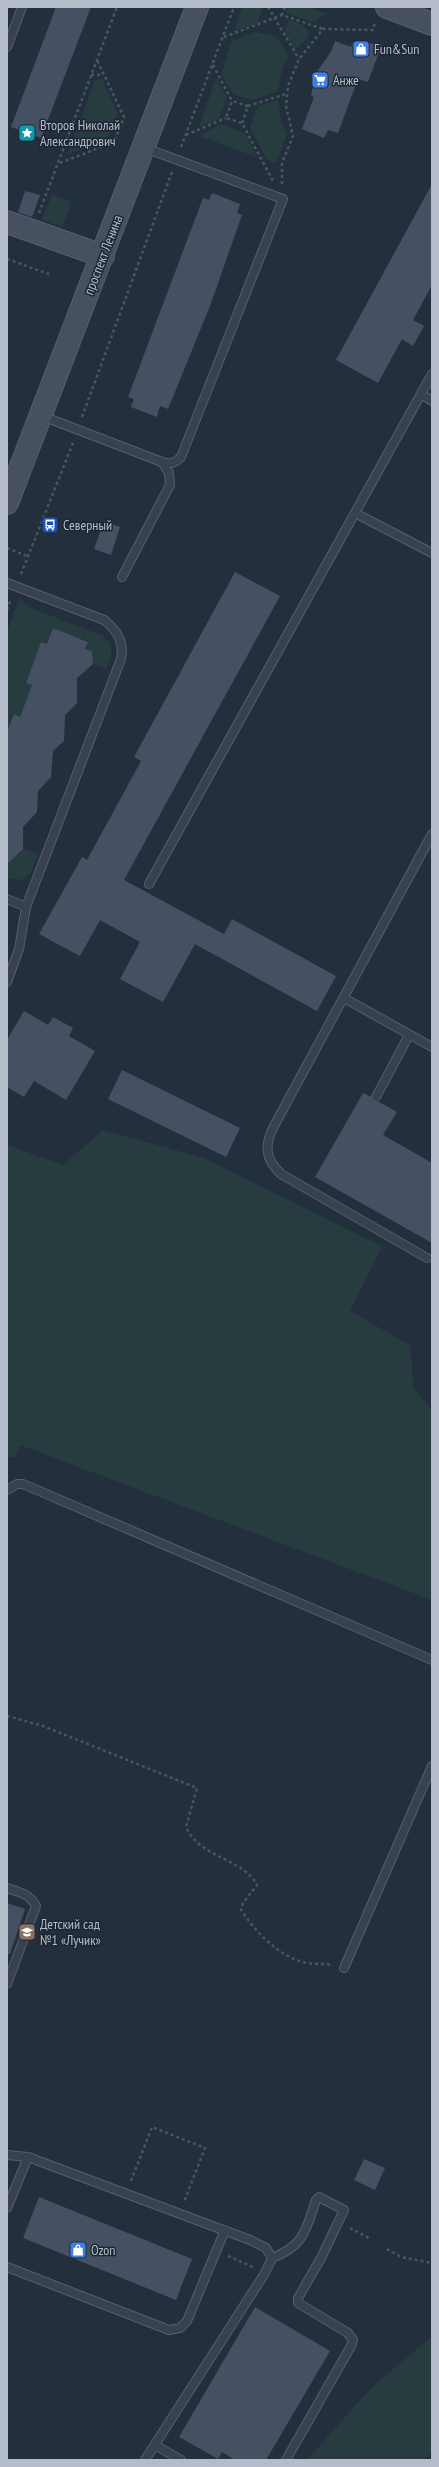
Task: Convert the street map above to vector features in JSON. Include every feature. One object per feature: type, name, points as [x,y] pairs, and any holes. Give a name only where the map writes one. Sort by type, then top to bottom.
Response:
[{"type":"main road","name":"проспект Ленина","points":[[7,503],[103,256],[197,7]]},
{"type":"main road","points":[[382,13],[432,24]]},
{"type":"main road","points":[[7,222],[103,256]]},
{"type":"lane","points":[[7,47],[22,7]]},
{"type":"lane","points":[[40,415],[162,462],[172,463],[181,456],[283,199],[144,147]]},
{"type":"lane","points":[[149,884],[432,374]]},
{"type":"lane","points":[[421,394],[432,401]]},
{"type":"lane","points":[[122,577],[170,485],[169,473],[162,462]]},
{"type":"lane","points":[[355,513],[432,553]]},
{"type":"lane","points":[[7,583],[104,620],[116,632],[123,648],[121,659],[26,907],[19,949],[7,982]]},
{"type":"lane","points":[[426,1258],[288,1179],[273,1167],[268,1157],[268,1138],[432,834]]},
{"type":"lane","points":[[7,899],[26,907]]},
{"type":"lane","points":[[344,998],[432,1047]]},
{"type":"lane","points":[[376,1097],[410,1034]]},
{"type":"lane","points":[[7,1490],[17,1484],[23,1484],[432,1660]]},
{"type":"lane","points":[[344,1968],[432,1766]]},
{"type":"lane","points":[[7,1888],[24,1894],[32,1899],[36,1906],[7,1984]]},
{"type":"lane","points":[[7,2155],[28,2157],[225,2230],[266,2248],[272,2258]]},
{"type":"lane","points":[[7,2208],[28,2157]]},
{"type":"lane","points":[[145,2460],[265,2273],[272,2258],[296,2246],[304,2234],[316,2200],[319,2197],[344,2210],[321,2258],[298,2298],[298,2303],[348,2333],[353,2340],[286,2460]]},
{"type":"lane","points":[[7,2267],[169,2330],[180,2328],[187,2321],[225,2230]]},
{"type":"lane","points":[[155,2445],[181,2460]]},
{"type":"path","points":[[32,232],[117,7]]},
{"type":"path","points":[[7,610],[27,556],[78,430],[176,160],[234,7]]},
{"type":"path","points":[[268,7],[299,59]]},
{"type":"path","points":[[223,37],[274,19],[282,15],[285,7]]},
{"type":"path","points":[[282,15],[323,28],[373,30],[382,13]]},
{"type":"path","points":[[283,199],[282,163],[293,136],[286,106],[286,94],[299,59],[323,28]]},
{"type":"path","points":[[59,163],[114,142],[124,116],[97,60]]},
{"type":"path","points":[[213,65],[232,101],[248,106],[286,94]]},
{"type":"path","points":[[91,76],[103,75]]},
{"type":"path","points":[[226,118],[232,101]]},
{"type":"path","points":[[242,123],[248,106]]},
{"type":"path","points":[[186,135],[226,118],[242,123],[283,199]]},
{"type":"path","points":[[7,259],[50,274]]},
{"type":"path","points":[[7,548],[27,556]]},
{"type":"path","points":[[7,1716],[43,1726],[197,1788],[186,1827],[189,1834],[204,1849],[253,1876],[257,1885],[243,1903],[241,1910],[257,1932],[278,1950],[302,1962],[329,1964],[344,1968]]},
{"type":"path","points":[[126,2193],[152,2127],[205,2148],[180,2214]]},
{"type":"path","points":[[345,2225],[369,2238]]},
{"type":"path","points":[[387,2249],[400,2257],[432,2263]]},
{"type":"path","points":[[217,2250],[253,2267]]},
{"type":"green space","points":[[242,7],[263,7],[257,23],[234,31]]},
{"type":"green space","points":[[288,7],[308,7],[328,14],[320,17],[315,23],[286,13]]},
{"type":"green space","points":[[289,20],[303,25],[309,33],[309,37],[295,50],[284,32]]},
{"type":"green space","points":[[255,32],[277,37],[289,56],[283,67],[277,92],[251,100],[233,94],[221,74],[231,42]]},
{"type":"green space","points":[[216,78],[227,97],[219,119],[199,127]]},
{"type":"green space","points":[[102,79],[118,114],[107,140],[68,154],[95,80]]},
{"type":"green space","points":[[278,99],[281,121],[287,134],[276,163],[266,159],[250,128],[257,107]]},
{"type":"green space","points":[[221,124],[245,133],[257,157],[199,136]]},
{"type":"green space","points":[[52,194],[72,202],[62,227],[42,220]]},
{"type":"green space","points":[[20,598],[29,607],[103,636],[111,647],[111,655],[106,669],[93,664],[92,651],[85,649],[88,641],[53,628],[47,644],[41,642],[26,683],[32,685],[20,717],[14,714],[7,732],[7,631]]},
{"type":"green space","points":[[23,849],[38,854],[30,873],[22,880],[7,878],[7,858]]},
{"type":"green space","points":[[103,1130],[204,1158],[382,1246],[350,1311],[410,1345],[414,1388],[432,1410],[432,1600],[20,1445],[15,1458],[7,1456],[7,1145],[63,1165]]},
{"type":"green space","points":[[432,2336],[432,2452],[424,2460],[307,2460],[370,2389]]},
{"type":"building","points":[[56,7],[91,7],[41,138],[11,127]]},
{"type":"building","points":[[335,41],[351,47],[353,42],[382,44],[368,82],[358,79],[338,133],[328,130],[324,138],[302,129],[314,97],[311,96],[316,73],[331,52]]},
{"type":"building","points":[[432,184],[432,285],[413,320],[424,326],[413,346],[402,339],[378,383],[336,360]]},
{"type":"building","points":[[25,191],[40,195],[32,217],[18,212]]},
{"type":"building","points":[[212,193],[240,204],[237,213],[242,215],[210,306],[168,409],[160,406],[157,417],[131,407],[134,399],[128,397],[203,198],[209,200]]},
{"type":"building","points":[[104,521],[120,527],[111,555],[94,549]]},
{"type":"building","points":[[235,572],[280,596],[124,880],[224,934],[232,919],[336,976],[317,1011],[195,944],[163,1002],[120,979],[140,942],[100,920],[80,956],[39,934],[82,857],[87,860],[141,761],[134,757]]},
{"type":"building","points":[[53,628],[88,642],[85,649],[92,651],[93,664],[77,678],[77,703],[65,715],[64,741],[53,751],[51,777],[38,791],[37,812],[23,827],[23,849],[7,864],[7,732],[14,714],[20,717],[32,685],[26,683],[41,642],[47,644]]},
{"type":"building","points":[[24,1011],[48,1025],[53,1017],[73,1028],[69,1036],[95,1051],[66,1100],[34,1081],[24,1097],[7,1087],[7,1040]]},
{"type":"building","points":[[122,1070],[240,1128],[226,1157],[108,1099]]},
{"type":"building","points":[[363,1093],[371,1097],[373,1102],[379,1102],[397,1112],[383,1135],[432,1163],[432,1243],[315,1177]]},
{"type":"building","points":[[7,1903],[25,1909],[10,1954],[7,1954]]},
{"type":"building","points":[[364,2159],[385,2168],[375,2190],[354,2180]]},
{"type":"building","points":[[39,2197],[192,2259],[176,2300],[23,2238]]},
{"type":"building","points":[[255,2307],[330,2351],[266,2460],[235,2460],[222,2452],[218,2459],[179,2437]]},
{"type":"place","name":"Fun&Sun","points":[[361,49]]},
{"type":"place","name":"Анже","points":[[320,80]]},
{"type":"place","name":"Второв Николай Александрович","points":[[27,133]]},
{"type":"place","name":"Северный","points":[[50,525]]},
{"type":"place","name":"Детский сад №1 «Лучик»","points":[[27,1932]]},
{"type":"place","name":"Ozon","points":[[78,2250]]}]
